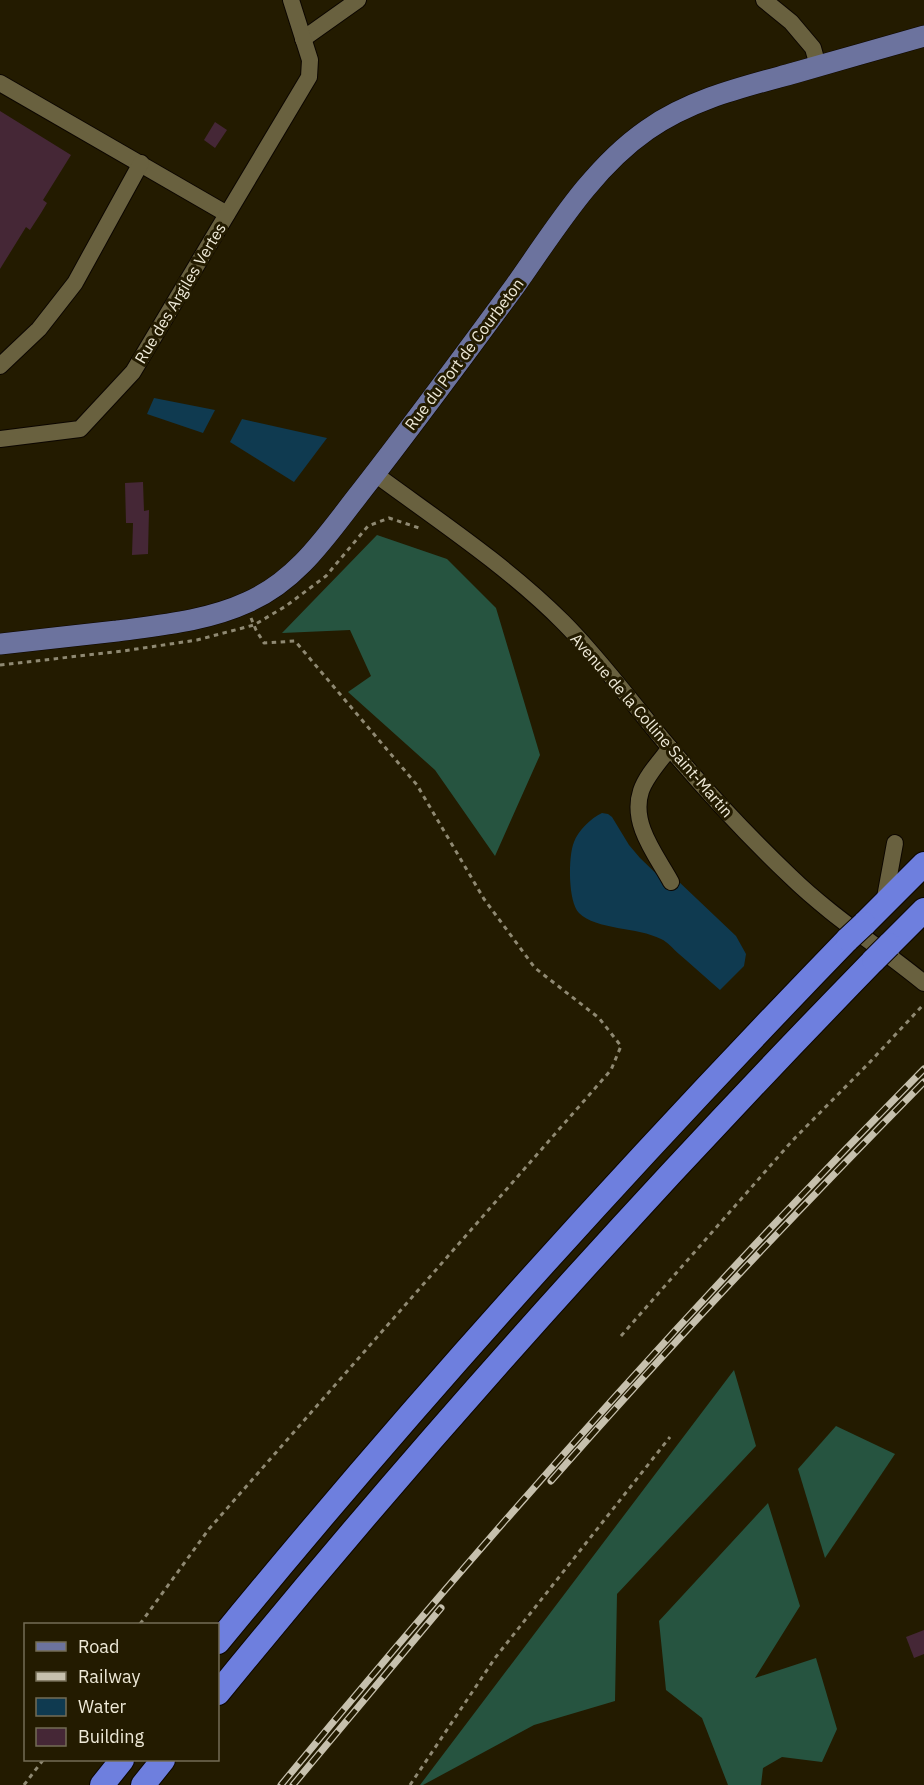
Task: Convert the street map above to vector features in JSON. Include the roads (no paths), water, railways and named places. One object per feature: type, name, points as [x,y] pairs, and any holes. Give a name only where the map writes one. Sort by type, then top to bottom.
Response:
[{"type":"highway","points":[[219,1641],[357,1475],[454,1364],[670,1125],[924,864]]},
{"type":"highway","points":[[219,1692],[380,1498],[484,1378],[768,1068],[924,910]]},
{"type":"highway","points":[[102,1785],[121,1761]]},
{"type":"highway","points":[[143,1785],[162,1761]]},
{"type":"main road","name":"Rue du Port de Courbeton","points":[[0,644],[183,622],[246,604],[277,587],[308,558],[375,474],[569,211],[604,168],[625,148],[663,120],[696,103],[924,36]]},
{"type":"street","points":[[291,0],[303,39],[358,0]]},
{"type":"street","points":[[764,0],[791,22],[813,48],[818,66]]},
{"type":"street","name":"Rue des Argiles Vertes","points":[[0,439],[80,429],[133,372],[309,77],[310,60],[303,39]]},
{"type":"street","points":[[0,83],[227,214]]},
{"type":"street","points":[[0,366],[39,329],[75,283],[141,163]]},
{"type":"street","name":"Avenue de la Colline Saint-Martin","points":[[375,474],[473,545],[537,597],[592,654],[714,798],[792,878],[924,983]]},
{"type":"street","points":[[670,748],[641,792],[639,808],[641,828],[671,882]]},
{"type":"street","points":[[884,904],[896,843]]},
{"type":"water","points":[[154,398],[215,410],[203,433],[147,414]]},
{"type":"water","points":[[242,419],[327,438],[294,482],[230,442]]},
{"type":"water","points":[[602,813],[612,817],[629,845],[667,884],[677,880],[736,936],[746,954],[744,966],[720,990],[664,940],[641,932],[596,923],[586,919],[575,907],[571,889],[572,849],[582,829]]},
{"type":"railway","points":[[281,1785],[436,1601],[594,1420],[757,1243],[924,1069]]},
{"type":"railway","points":[[551,1481],[734,1279],[924,1082]]},
{"type":"railway","points":[[293,1785],[441,1608]]}]
